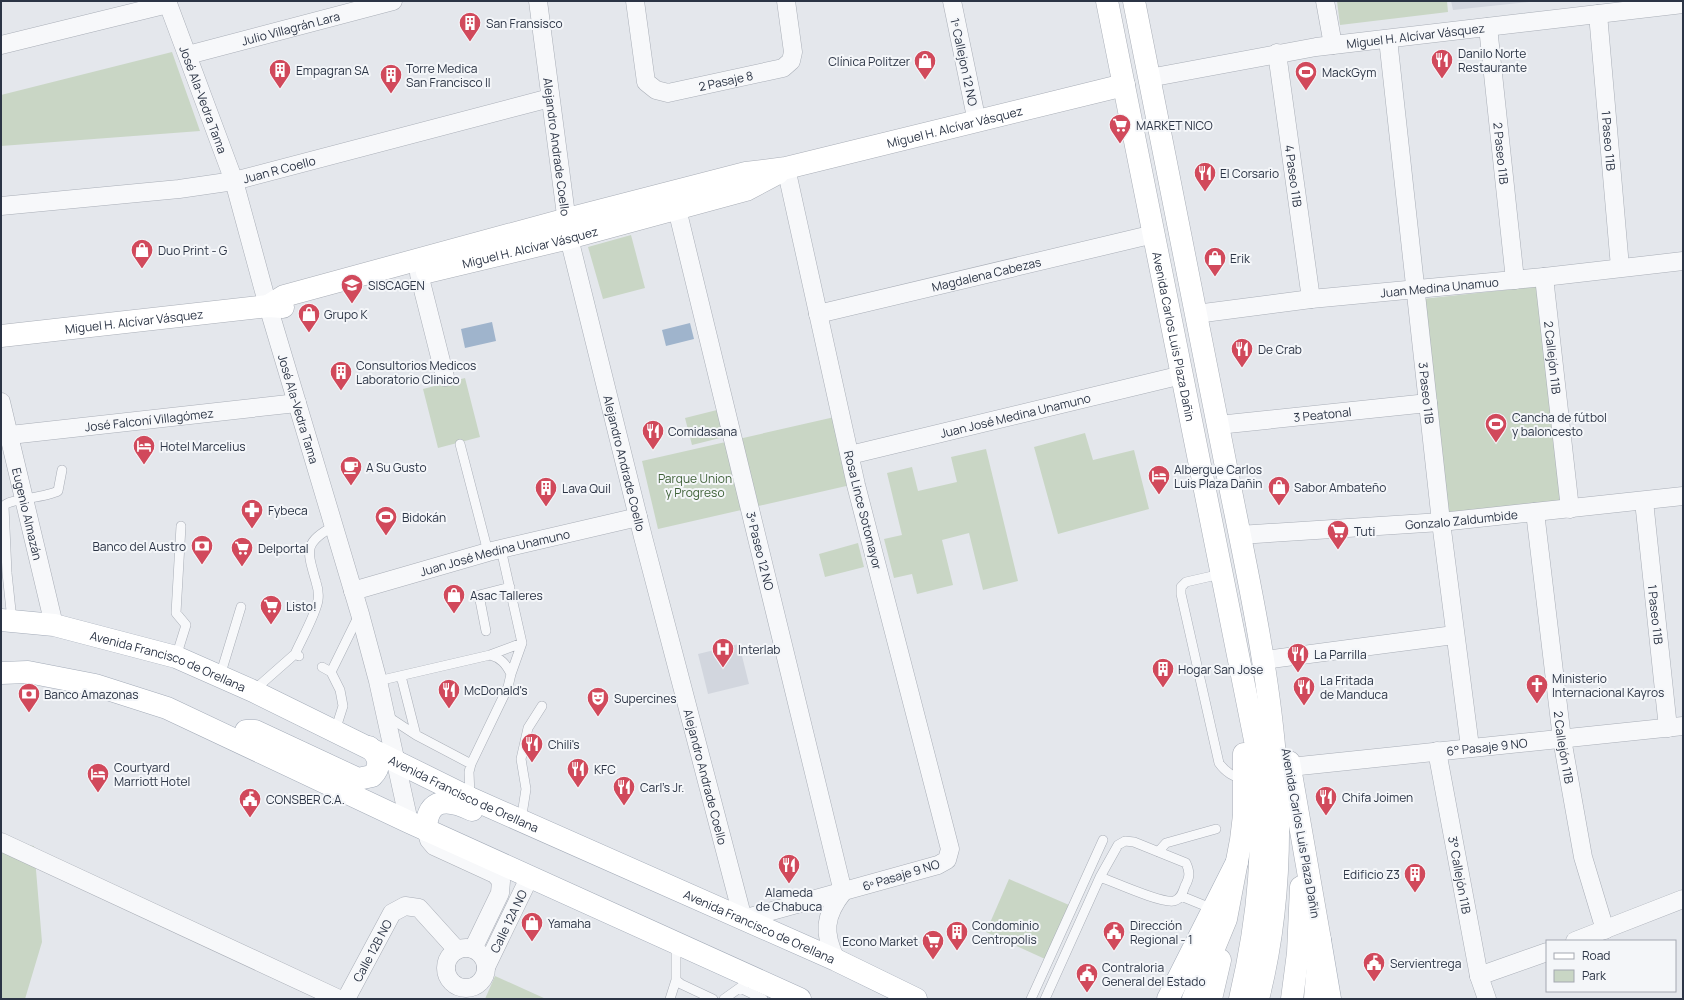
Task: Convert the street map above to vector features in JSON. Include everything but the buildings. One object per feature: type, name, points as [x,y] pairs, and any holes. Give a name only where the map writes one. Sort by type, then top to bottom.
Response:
[{"type":"main road","name":"Avenida Carlos Luis Plaza Dañin","points":[[1107,1],[1258,755],[1262,836],[1269,879],[1255,924],[1240,999]]},
{"type":"main road","name":"Avenida Carlos Luis Plaza Dañin","points":[[1134,1],[1265,665],[1280,717],[1290,767],[1320,940],[1315,999]]},
{"type":"main road","name":"Miguel H. Alcívar Vásquez","points":[[1,336],[268,306],[289,307],[419,274],[746,173],[786,168],[1124,85]]},
{"type":"main road","name":"Miguel H. Alcívar Vásquez","points":[[268,306],[284,296],[568,228],[676,209],[746,190],[786,168]]},
{"type":"main road","name":"Avenida Francisco de Orellana","points":[[6,620],[54,625],[176,658],[220,676],[396,760],[470,798],[589,852],[836,960],[916,999]]},
{"type":"main road","name":"Avenida Carlos Luis Plaza Dañin","points":[[1258,999],[1267,966],[1269,879],[1279,789],[1265,665]]},
{"type":"main road","points":[[1,673],[28,672],[95,685],[167,708],[211,727],[418,826],[676,942],[746,983],[800,999]]},
{"type":"main road","name":"Avenida Carlos Luis Plaza Dañin","points":[[1220,914],[1237,862],[1244,815],[1245,780],[1241,673]]},
{"type":"main road","points":[[211,727],[255,731],[358,779],[372,776],[378,768],[377,757],[369,747]]},
{"type":"main road","points":[[418,826],[428,817],[433,808],[441,802],[451,801],[549,844],[589,852]]},
{"type":"main road","points":[[1292,999],[1298,953],[1301,834]]},
{"type":"main road","points":[[1168,999],[1220,914]]},
{"type":"main road","points":[[1193,999],[1220,914]]},
{"type":"main road","points":[[1211,999],[1219,967],[1220,914]]},
{"type":"main road","points":[[1320,940],[1330,999]]},
{"type":"street","name":"Julio Villagrán Lara","points":[[188,55],[393,1]]},
{"type":"street","name":"Alejandro Andrade Coello","points":[[538,1],[568,228],[638,516],[743,919]]},
{"type":"street","name":"2 Pasaje 8","points":[[635,1],[646,82],[656,90],[668,93],[783,68],[791,61],[792,52],[786,1]]},
{"type":"street","name":"1º Callejon 12 NO","points":[[952,1],[977,122]]},
{"type":"street","points":[[1325,1],[1333,45]]},
{"type":"street","name":"José Ala-Vedra Tama","points":[[168,2],[234,181],[268,306],[360,614],[378,681],[396,760],[418,826]]},
{"type":"street","points":[[1,45],[168,2]]},
{"type":"street","name":"Miguel H. Alcívar Vásquez","points":[[1149,78],[1277,53],[1333,45],[1683,4]]},
{"type":"street","name":"1 Paseo 11B","points":[[1598,14],[1620,267]]},
{"type":"street","name":"2 Paseo 11B","points":[[1488,27],[1515,280]]},
{"type":"street","name":"3 Paseo 11B","points":[[1388,38],[1414,290],[1454,635],[1470,747]]},
{"type":"street","name":"4 Paseo 11B","points":[[1277,53],[1312,299]]},
{"type":"street","name":"Juan R Coello","points":[[1,206],[234,181],[550,98]]},
{"type":"street","name":"Rosa Lince Sotomayor","points":[[786,168],[850,455],[950,849]]},
{"type":"street","name":"3º Paseo 12 NO","points":[[676,209],[843,892]]},
{"type":"street","name":"Magdalena Cabezas","points":[[818,314],[1154,234]]},
{"type":"street","name":"Juan Medina Unamuo","points":[[1196,314],[1312,299],[1515,280],[1683,261]]},
{"type":"street","points":[[419,274],[445,377]]},
{"type":"street","name":"2 Callejón 11B","points":[[1544,277],[1570,509]]},
{"type":"street","name":"Juan José Medina Unamuno","points":[[850,455],[1182,375]]},
{"type":"street","name":"Eugenio Almazán","points":[[1,402],[5,436],[24,500],[54,625]]},
{"type":"street","name":"José Falconí Villagómez","points":[[5,436],[297,403]]},
{"type":"street","name":"3 Peatonal","points":[[1218,425],[1428,403]]},
{"type":"street","name":"Gonzalo Zaldumbide","points":[[1239,535],[1441,522],[1683,496]]},
{"type":"street","name":"1 Paseo 11B","points":[[1644,501],[1676,727]]},
{"type":"street","name":"2 Callejón 11B","points":[[1535,512],[1562,739],[1583,858],[1605,930]]},
{"type":"street","name":"Juan José Medina Unamuno","points":[[353,591],[495,550],[638,516]]},
{"type":"street","points":[[1265,665],[1454,635]]},
{"type":"street","name":"6° Pasaje 9 NO","points":[[1290,767],[1470,747],[1676,727]]},
{"type":"street","name":"3° Callejón 11B","points":[[1437,751],[1479,976],[1487,999]]},
{"type":"street","name":"Calle 12A NO","points":[[418,826],[434,846],[495,874],[501,881],[500,893],[465,949]]},
{"type":"street","points":[[1,842],[339,999]]},
{"type":"street","name":"6º Pasaje 9 NO","points":[[743,919],[938,865],[948,860],[950,849]]},
{"type":"street","name":"Calle 12A NO","points":[[486,967],[530,876]]},
{"type":"street","points":[[836,960],[829,947],[826,932],[828,917],[834,904],[843,892]]},
{"type":"street","points":[[1578,940],[1683,899]]},
{"type":"street","name":"Calle 12B NO","points":[[346,999],[392,913],[405,906],[419,908],[465,949]]},
{"type":"street","points":[[465,949],[482,956],[486,967],[484,978],[474,993],[461,988],[454,991],[446,975],[446,964],[448,958],[465,949]]},
{"type":"street","points":[[1479,976],[1546,952]]},
{"type":"lane","points":[[460,444],[495,550],[510,587],[522,643],[488,730],[471,764],[469,772],[470,798]]},
{"type":"lane","points":[[6,620],[4,506],[9,502],[45,497],[58,491],[62,470]]},
{"type":"lane","points":[[176,658],[186,625],[176,613],[181,526]]},
{"type":"lane","points":[[253,691],[297,655],[318,602],[319,592],[309,552],[312,543],[318,535],[334,526]]},
{"type":"lane","points":[[1221,574],[1186,582],[1181,587],[1181,594],[1219,763],[1228,773],[1245,780]]},
{"type":"lane","points":[[486,631],[479,595],[510,587]]},
{"type":"lane","points":[[220,676],[241,607]]},
{"type":"lane","points":[[331,672],[360,614]]},
{"type":"lane","points":[[378,681],[490,655],[522,643]]},
{"type":"lane","points":[[490,655],[498,657],[507,666],[511,674]]},
{"type":"lane","points":[[322,667],[331,672],[340,690],[343,706],[335,731]]},
{"type":"lane","points":[[401,676],[416,735]]},
{"type":"lane","points":[[521,821],[526,789],[521,759],[528,728],[542,706]]},
{"type":"lane","points":[[386,716],[416,735],[471,764]]},
{"type":"lane","points":[[1158,852],[1166,843],[1216,829]]},
{"type":"lane","points":[[1031,999],[1103,840]]},
{"type":"lane","points":[[1044,999],[1100,877],[1118,845],[1125,841],[1134,842],[1186,863],[1189,870],[1189,878],[1181,896],[1174,901],[1162,900],[1100,877]]},
{"type":"lane","points":[[1181,896],[1220,914]]},
{"type":"lane","points":[[670,999],[676,980],[676,942]]},
{"type":"lane","points":[[676,980],[681,984],[713,999]]},
{"type":"lane","points":[[724,999],[746,983],[763,999]]},
{"type":"shaded area","points":[[1451,1],[1539,1],[1453,10]]},
{"type":"shaded area","name":"Interlab","points":[[739,644],[749,684],[708,694],[698,654]]},
{"type":"green space","points":[[1337,1],[1447,1],[1448,12],[1340,25]]},
{"type":"green space","points":[[172,52],[200,131],[1,146],[1,95]]},
{"type":"green space","points":[[631,235],[645,288],[603,299],[588,247]]},
{"type":"green space","points":[[1541,286],[1564,503],[1445,516],[1422,299]]},
{"type":"green space","points":[[465,378],[480,437],[438,448],[423,389]]},
{"type":"green space","points":[[721,409],[728,436],[692,445],[685,418]]},
{"type":"green space","name":"Parque Union y Progreso","points":[[839,416],[855,484],[658,529],[642,461]]},
{"type":"green space","points":[[1085,433],[1093,460],[1134,450],[1149,509],[1058,534],[1034,447]]},
{"type":"green space","points":[[986,449],[1018,581],[983,590],[969,533],[942,540],[953,585],[917,594],[912,574],[894,578],[884,539],[902,535],[887,473],[912,467],[918,491],[957,482],[951,457]]},
{"type":"green space","points":[[858,543],[864,567],[825,577],[819,554]]},
{"type":"green space","points":[[11,842],[34,846],[42,942],[25,999],[1,999],[1,850]]},
{"type":"green space","points":[[1009,879],[1069,905],[1045,959],[986,932]]},
{"type":"green space","points":[[495,976],[546,999],[485,999]]},
{"type":"water","points":[[492,322],[496,341],[465,348],[461,329]]},
{"type":"water","points":[[690,323],[694,339],[666,346],[662,330]]},
{"type":"place","name":"San Fransisco","points":[[470,42]]},
{"type":"place","name":"Clínica Politzer","points":[[925,80]]},
{"type":"place","name":"Danilo Norte Restaurante","points":[[1442,80]]},
{"type":"place","name":"Empagran SA","points":[[280,90]]},
{"type":"place","name":"MackGym","points":[[1306,92]]},
{"type":"place","name":"Torre Medica San Francisco II","points":[[391,94]]},
{"type":"place","name":"MARKET NICO","points":[[1120,144]]},
{"type":"place","name":"El Corsario","points":[[1205,192]]},
{"type":"place","name":"Duo Print - G","points":[[142,270]]},
{"type":"place","name":"Erik","points":[[1215,278]]},
{"type":"place","name":"SISCAGEN","points":[[352,304]]},
{"type":"place","name":"Grupo K","points":[[309,334]]},
{"type":"place","name":"De Crab","points":[[1242,368]]},
{"type":"place","name":"Consultorios Medicos Laboratorio Clinico","points":[[341,392]]},
{"type":"place","name":"Cancha de fútbol y baloncesto","points":[[1496,444]]},
{"type":"place","name":"Comidasana","points":[[653,450]]},
{"type":"place","name":"Hotel Marcelius","points":[[144,466]]},
{"type":"place","name":"A Su Gusto","points":[[351,486]]},
{"type":"place","name":"Albergue Carlos Luis Plaza Dañin","points":[[1159,496]]},
{"type":"place","name":"Sabor Ambateño","points":[[1279,506]]},
{"type":"place","name":"Lava Quil","points":[[546,508]]},
{"type":"place","name":"Fybeca","points":[[252,530]]},
{"type":"place","name":"Bidokán","points":[[386,536]]},
{"type":"place","name":"Tuti","points":[[1338,550]]},
{"type":"place","name":"Banco del Austro","points":[[202,566]]},
{"type":"place","name":"Delportal","points":[[242,568]]},
{"type":"place","name":"Asac Talleres","points":[[454,614]]},
{"type":"place","name":"Listo!","points":[[271,626]]},
{"type":"place","name":"Interlab","points":[[723,668]]},
{"type":"place","name":"La Parrilla","points":[[1298,674]]},
{"type":"place","name":"Hogar San Jose","points":[[1163,688]]},
{"type":"place","name":"Ministerio Internacional Kayros","points":[[1537,704]]},
{"type":"place","name":"La Fritada de Manduca","points":[[1304,706]]},
{"type":"place","name":"McDonald's","points":[[449,710]]},
{"type":"place","name":"Banco Amazonas","points":[[29,714]]},
{"type":"place","name":"Supercines","points":[[598,718]]},
{"type":"place","name":"Chili's","points":[[532,764]]},
{"type":"place","name":"KFC","points":[[578,788]]},
{"type":"place","name":"Courtyard Marriott Hotel","points":[[98,794]]},
{"type":"place","name":"Carl's Jr.","points":[[624,806]]},
{"type":"place","name":"Chifa Joimen","points":[[1326,816]]},
{"type":"place","name":"CONSBER C.A.","points":[[250,818]]},
{"type":"place","name":"Alameda de Chabuca","points":[[789,884]]},
{"type":"place","name":"Edificio Z3","points":[[1415,894]]},
{"type":"place","name":"Yamaha","points":[[532,942]]},
{"type":"place","name":"Condominio Centropolis","points":[[957,952]]},
{"type":"place","name":"Dirección Regional - 1","points":[[1114,952]]},
{"type":"place","name":"Econo Market","points":[[933,960]]},
{"type":"place","name":"Servientrega","points":[[1374,982]]},
{"type":"place","name":"Contraloria General del Estado","points":[[1087,994]]}]
